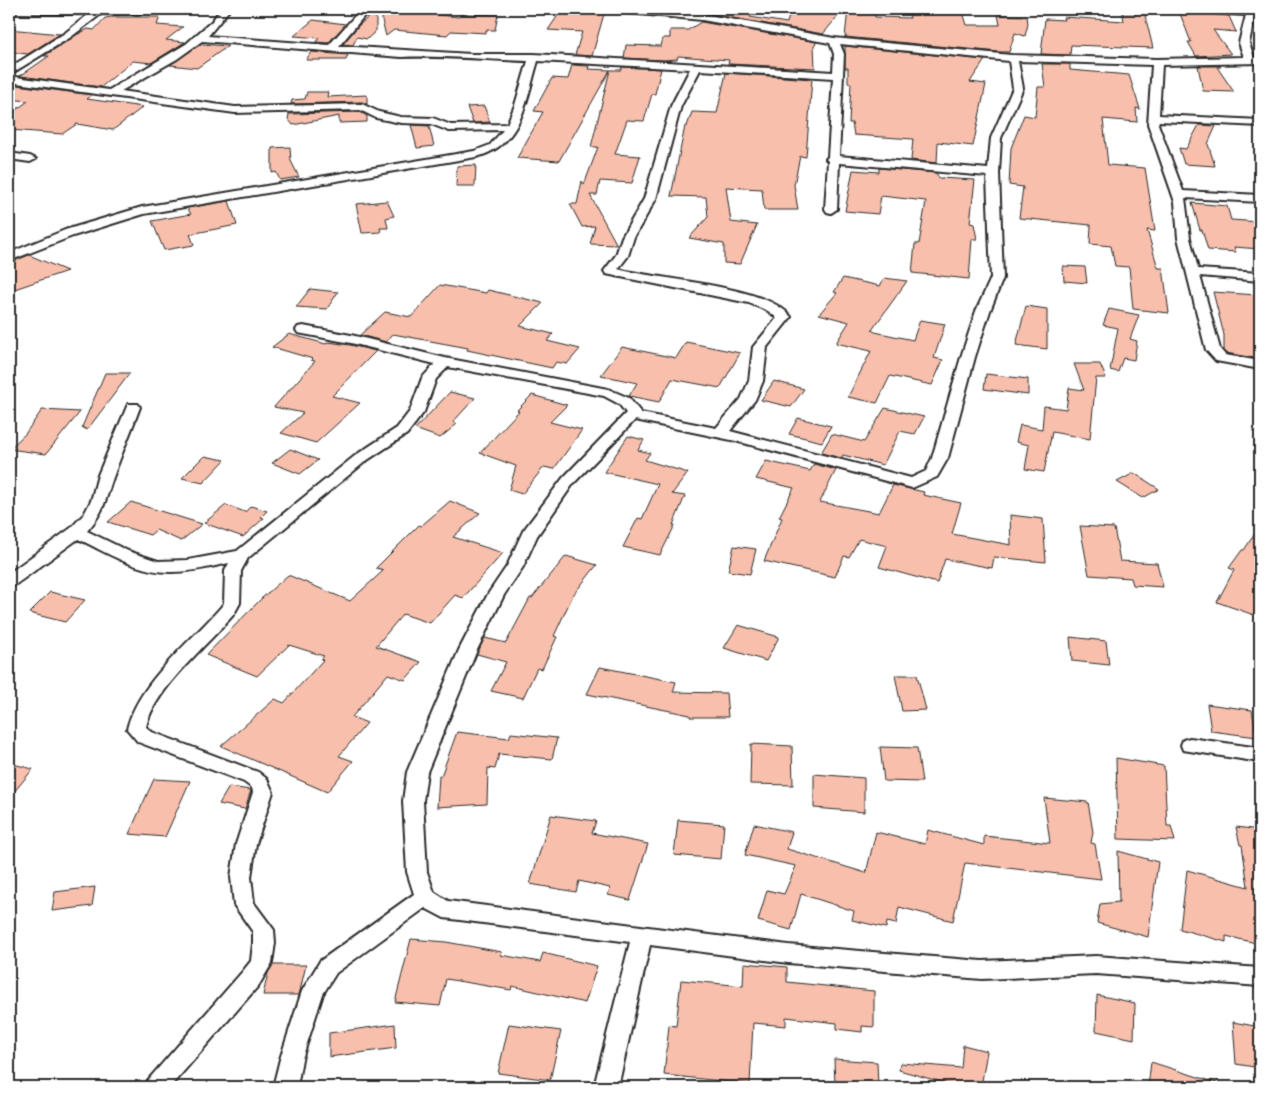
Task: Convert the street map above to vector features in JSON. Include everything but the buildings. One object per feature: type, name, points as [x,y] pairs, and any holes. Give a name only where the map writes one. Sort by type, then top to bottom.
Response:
[{"type":"street","points":[[9,10],[128,12],[180,9]]},
{"type":"street","points":[[112,92],[171,59],[221,17],[226,9]]},
{"type":"street","points":[[333,48],[366,9]]},
{"type":"street","points":[[618,9],[680,11],[834,41],[1013,58],[1157,62],[1255,60]]},
{"type":"street","points":[[1196,9],[1252,10],[1244,43],[1255,60]]},
{"type":"street","points":[[9,72],[68,35],[98,12]]},
{"type":"street","points":[[197,38],[405,54],[534,57],[837,75]]},
{"type":"street","points":[[831,209],[832,159],[839,54],[834,41]]},
{"type":"street","points":[[9,256],[69,233],[142,211],[476,154],[493,148],[500,141],[516,115],[534,57]]},
{"type":"street","points":[[632,416],[720,433],[912,483],[932,474],[940,458],[983,311],[997,278],[993,173],[996,138],[1018,88],[1013,58]]},
{"type":"street","points":[[1157,62],[1153,124],[1181,202],[1184,238],[1213,350],[1221,358],[1260,365]]},
{"type":"street","points":[[696,67],[676,106],[650,198],[628,237],[622,256],[610,271],[730,294],[781,312],[784,317],[760,348],[753,389],[748,400],[720,433]]},
{"type":"street","points":[[9,79],[235,110],[362,108],[376,114],[401,120],[434,121],[449,128],[509,127]]},
{"type":"street","points":[[1152,118],[1260,123]]},
{"type":"street","points":[[9,156],[30,159]]},
{"type":"street","points":[[832,159],[993,173]]},
{"type":"street","points":[[1178,194],[1260,198]]},
{"type":"street","points":[[1192,272],[1260,277]]},
{"type":"street","points":[[303,330],[351,339],[445,362],[608,393],[624,401],[635,414],[568,481],[529,535],[515,567],[496,594],[468,650],[417,772],[412,801],[417,872],[425,897],[444,909],[788,954],[982,970],[1096,965],[1260,977]]},
{"type":"street","points":[[156,1087],[251,978],[261,963],[264,943],[262,930],[244,905],[241,877],[246,844],[263,792],[260,784],[251,777],[145,737],[136,729],[136,723],[140,713],[163,682],[228,610],[232,602],[233,571],[242,555],[361,458],[402,431],[417,412],[429,378],[445,362]]},
{"type":"street","points":[[9,581],[77,532],[91,516],[99,501],[106,476],[134,407]]},
{"type":"street","points":[[77,532],[137,560],[159,566],[183,567],[242,555]]},
{"type":"street","points":[[1190,745],[1260,755]]},
{"type":"street","points":[[285,1087],[291,1059],[314,991],[328,967],[425,897]]},
{"type":"street","points":[[606,1087],[642,935]]}]
